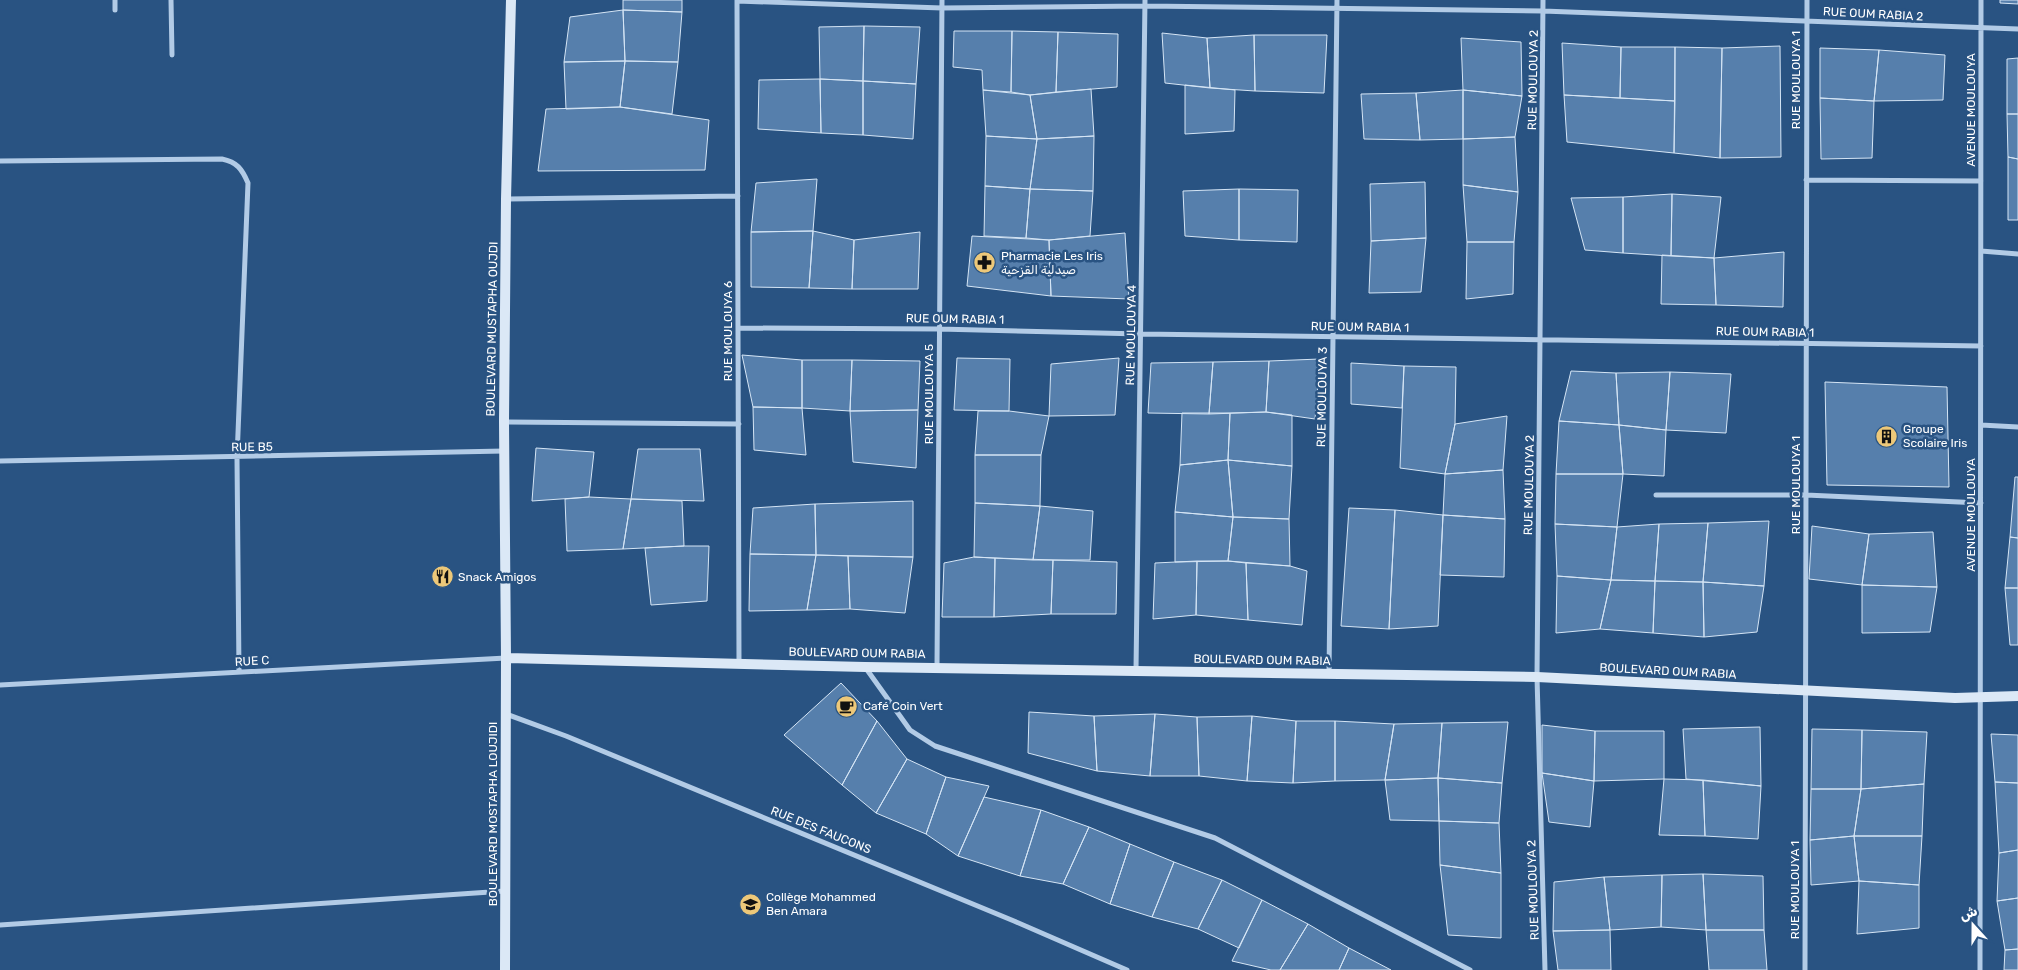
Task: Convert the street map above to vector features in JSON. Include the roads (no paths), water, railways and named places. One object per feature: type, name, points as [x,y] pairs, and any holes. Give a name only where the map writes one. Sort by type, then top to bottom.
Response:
[{"type":"street","points":[[115,0],[115,10]]},
{"type":"street","points":[[171,0],[172,55]]},
{"type":"street","name":"BOULEVARD MUSTAPHA OUJDI","points":[[506,658],[504,422],[506,199],[511,0]]},
{"type":"street","name":"RUE MOULOUYA 5","points":[[937,667],[942,0]]},
{"type":"street","name":"RUE MOULOUYA 3","points":[[1329,674],[1337,0]]},
{"type":"street","name":"RUE MOULOUYA 2","points":[[1543,0],[1536,677],[1545,970]]},
{"type":"street","name":"RUE MOULOUYA 1","points":[[1805,970],[1806,0]]},
{"type":"street","name":"AVENUE MOULOUYA","points":[[1980,970],[1982,0]]},
{"type":"street","name":"RUE OUM RABIA 2","points":[[737,1],[942,8],[1145,3],[1337,9],[1543,11],[2018,29]]},
{"type":"street","name":"RUE MOULOUYA 6","points":[[737,1],[739,663]]},
{"type":"street","name":"RUE MOULOUYA 4","points":[[1136,670],[1145,3]]},
{"type":"street","points":[[0,161],[209,159],[233,161],[242,169],[248,183],[238,458],[239,672]]},
{"type":"street","points":[[1806,180],[1982,181]]},
{"type":"street","points":[[506,199],[738,196]]},
{"type":"street","points":[[1981,252],[2018,254]]},
{"type":"street","name":"RUE OUM RABIA 1","points":[[738,328],[939,329],[1141,334],[1981,346]]},
{"type":"street","points":[[504,422],[739,424]]},
{"type":"street","points":[[1981,425],[2018,427]]},
{"type":"street","name":"RUE B5","points":[[0,461],[238,458],[504,451]]},
{"type":"street","points":[[1656,495],[1806,495],[1981,503]]},
{"type":"street","name":"BOULEVARD OUM RABIA","points":[[506,658],[865,667],[1536,677],[1955,698],[2018,696]]},
{"type":"street","name":"RUE C","points":[[0,685],[506,658]]},
{"type":"street","name":"BOULEVARD MOSTAPHA LOUJIDI","points":[[505,970],[506,658]]},
{"type":"street","points":[[865,667],[910,730],[935,746],[1215,838],[1470,970]]},
{"type":"street","name":"RUE DES FAUCONS","points":[[505,714],[621,758],[1014,921],[1127,970]]},
{"type":"street","points":[[0,925],[505,891]]},
{"type":"place","name":"Pharmacie Les Iris صيدلية القزحية","points":[[985,263]]},
{"type":"place","name":"Groupe Scolaire Iris","points":[[1887,436]]},
{"type":"place","name":"Snack Amigos","points":[[442,577]]},
{"type":"place","name":"Café Coin Vert","points":[[847,706]]},
{"type":"place","name":"Collège Mohammed Ben Amara","points":[[750,904]]}]
